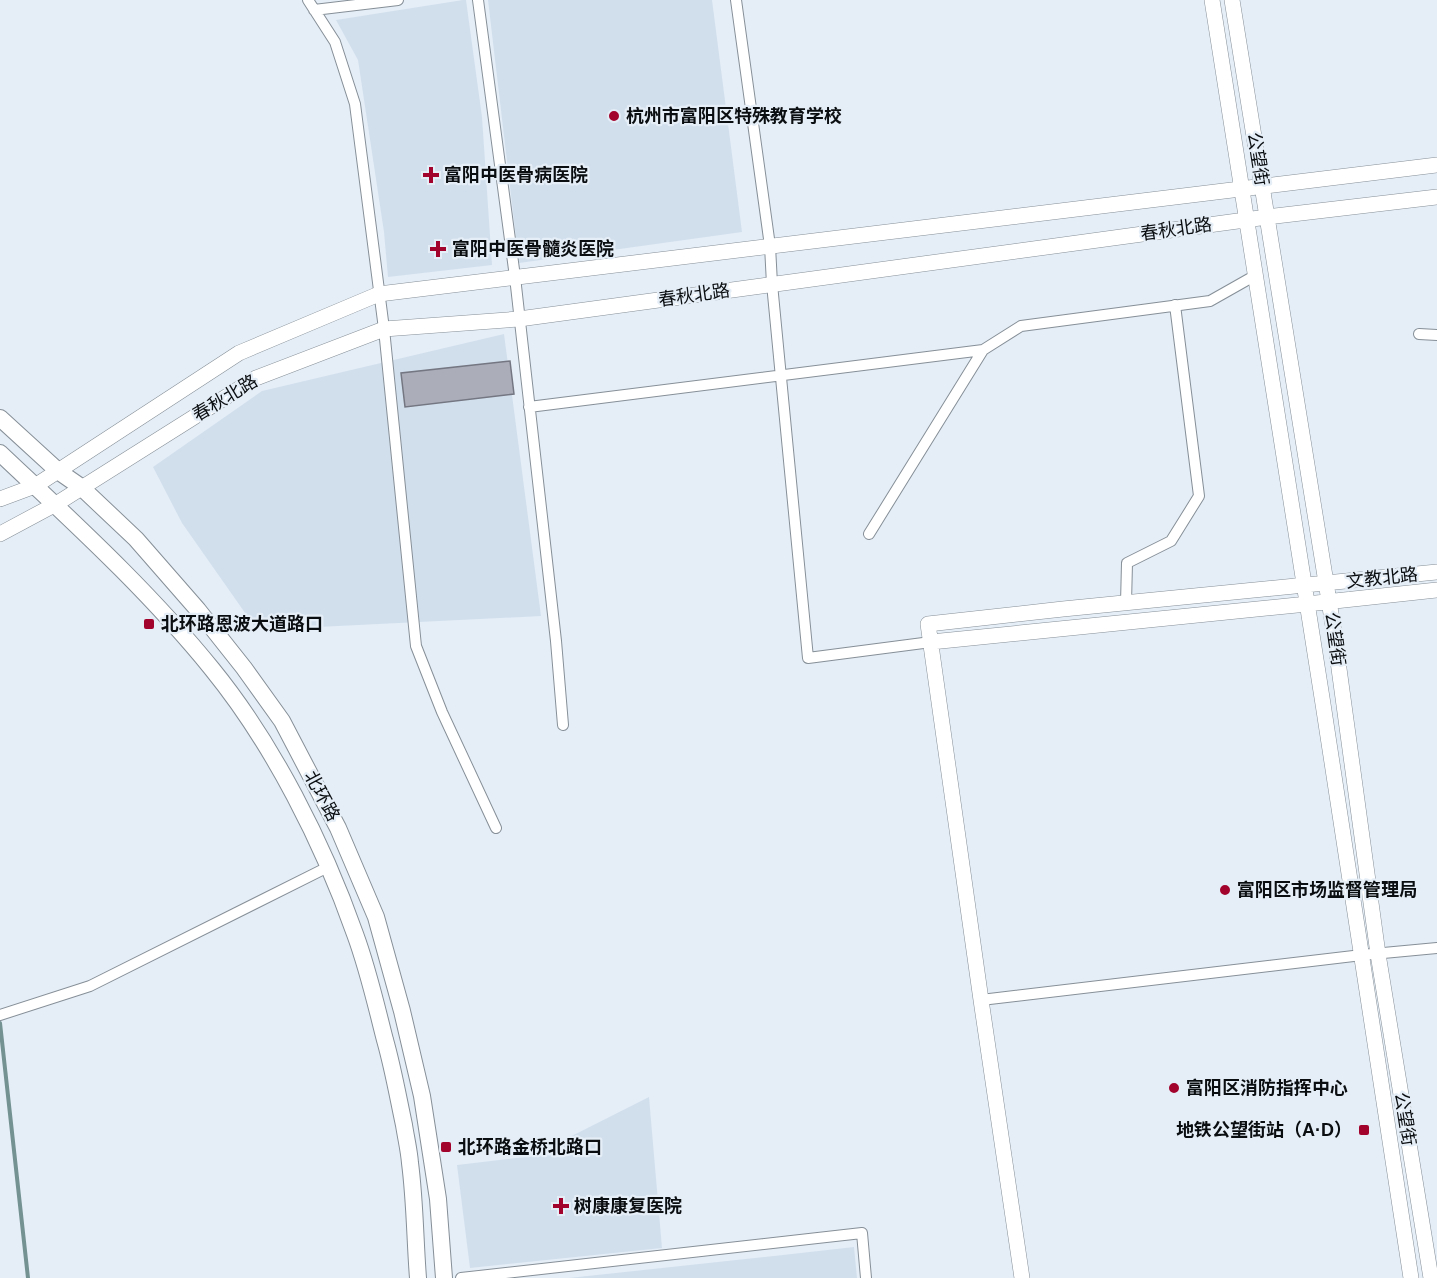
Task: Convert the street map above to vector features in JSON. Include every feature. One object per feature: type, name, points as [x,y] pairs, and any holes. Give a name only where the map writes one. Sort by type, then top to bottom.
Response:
[{"type":"main road","name":"北环路","points":[[0,418],[58,471],[81,487],[136,539],[198,610],[282,721],[338,828],[376,916],[420,1085],[438,1199],[444,1278]]},
{"type":"main road","name":"北环路","points":[[0,453],[56,504],[158,606],[212,669],[241,706],[299,806],[328,867],[356,935],[376,1003],[394,1075],[410,1162],[418,1278]]},
{"type":"street","points":[[308,0],[335,42],[355,104],[384,329],[416,646],[442,712],[496,828]]},
{"type":"street","points":[[314,10],[398,0]]},
{"type":"street","points":[[478,0],[519,319],[556,640],[563,725]]},
{"type":"street","points":[[735,0],[770,246],[808,658],[931,642],[1022,1278]]},
{"type":"street","name":"公望街","points":[[1212,0],[1305,585],[1411,1278]]},
{"type":"street","name":"公望街","points":[[1232,0],[1329,602],[1378,954],[1431,1278]]},
{"type":"street","name":"春秋北路","points":[[0,499],[35,486],[239,353],[379,294],[1437,165]]},
{"type":"street","name":"春秋北路","points":[[0,534],[56,504],[256,378],[384,329],[519,319],[1247,219],[1437,197]]},
{"type":"street","points":[[529,407],[983,350],[1021,326],[1210,301],[1256,275]]},
{"type":"street","points":[[1126,603],[1127,563],[1171,541],[1200,496],[1175,305]]},
{"type":"street","points":[[1419,334],[1437,335]]},
{"type":"street","points":[[869,534],[983,350]]},
{"type":"street","name":"文教北路","points":[[1437,572],[928,624],[931,642],[1437,590]]},
{"type":"street","points":[[0,1015],[90,986],[328,867]]},
{"type":"street","points":[[981,1000],[1437,948]]},
{"type":"street","points":[[461,1278],[862,1233],[866,1278]]},
{"type":"shaded area","points":[[466,0],[482,117],[492,265],[388,277],[384,232],[358,60],[336,20]]},
{"type":"shaded area","name":"杭州市富阳区特殊教育学校","points":[[488,0],[712,0],[742,232],[519,263]]},
{"type":"shaded area","points":[[504,334],[541,616],[257,630],[182,523],[153,467],[262,391]]},
{"type":"shaded area","name":"树康康复医院","points":[[649,1097],[662,1248],[470,1268],[457,1165],[532,1156]]},
{"type":"shaded area","points":[[854,1247],[857,1278],[569,1278],[774,1256]]},
{"type":"building","points":[[510,361],[514,394],[405,407],[401,373]]},
{"type":"waterway","points":[[0,1023],[28,1278]]},
{"type":"place","name":"杭州市富阳区特殊教育学校","points":[[614,116]]},
{"type":"place","name":"富阳中医骨病医院","points":[[431,175]]},
{"type":"place","name":"富阳中医骨髓炎医院","points":[[438,249]]},
{"type":"place","name":"北环路恩波大道路口","points":[[149,624]]},
{"type":"place","name":"富阳区市场监督管理局","points":[[1225,890]]},
{"type":"place","name":"富阳区消防指挥中心","points":[[1174,1088]]},
{"type":"place","name":"地铁公望街站（A·D）","points":[[1364,1130]]},
{"type":"place","name":"北环路金桥北路口","points":[[446,1147]]},
{"type":"place","name":"树康康复医院","points":[[561,1206]]}]
